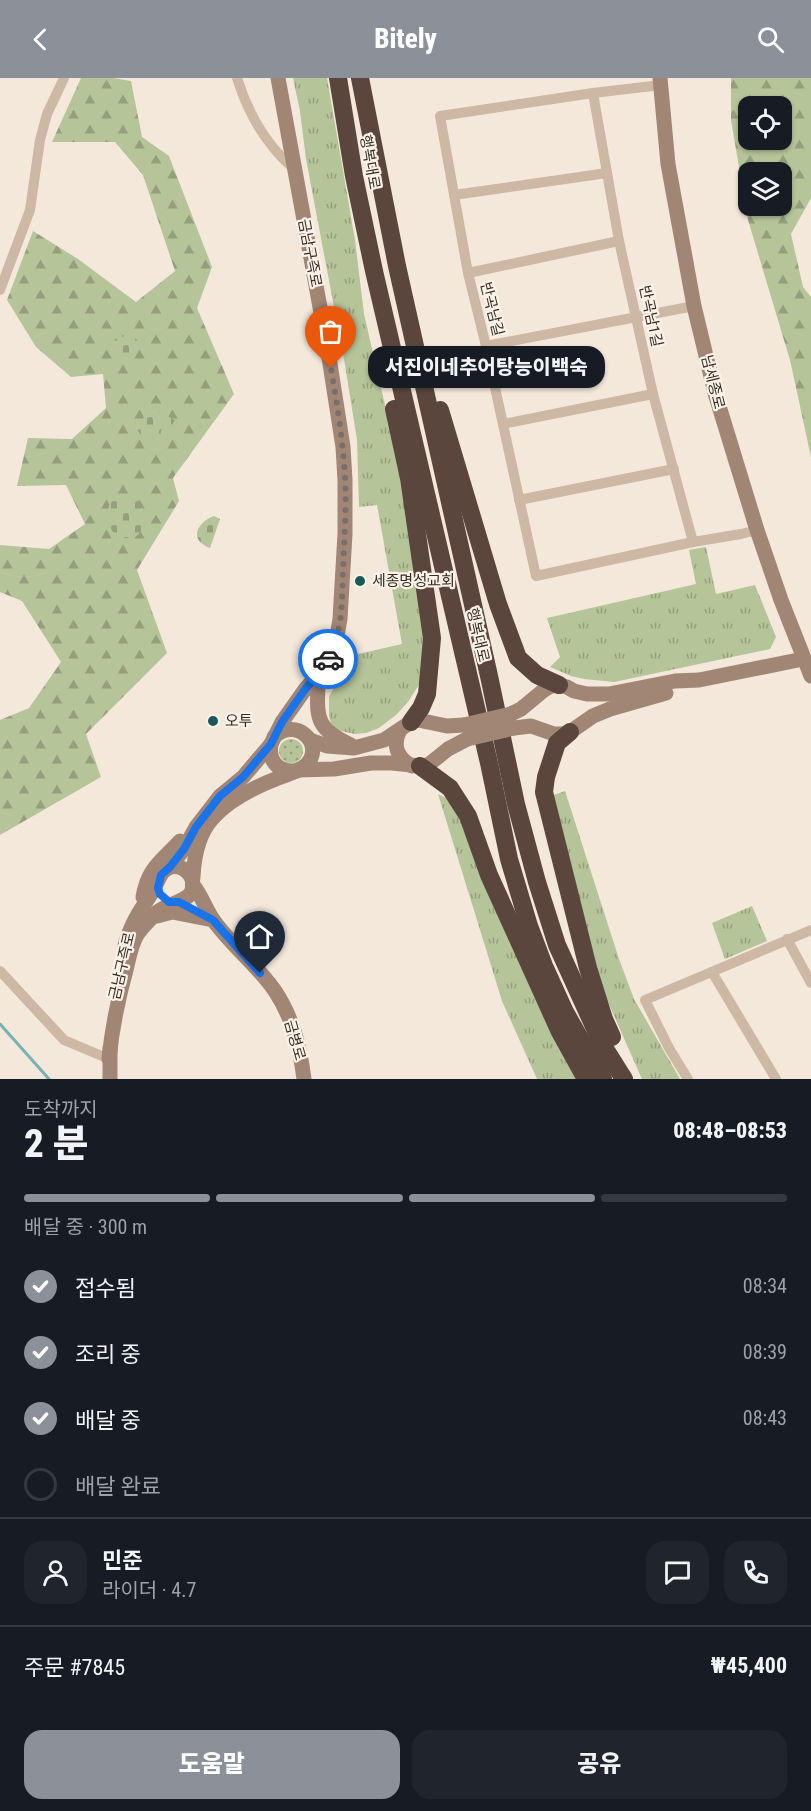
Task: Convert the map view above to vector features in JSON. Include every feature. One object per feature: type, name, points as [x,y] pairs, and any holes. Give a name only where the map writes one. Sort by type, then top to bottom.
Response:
[{"type":"highway","name":"행복대로","points":[[338,78],[354,177],[374,271],[454,608],[509,859],[529,926],[544,966],[565,1012],[603,1079]]},
{"type":"highway","name":"행복대로","points":[[360,78],[397,266],[516,804],[557,945],[602,1044],[624,1079]]},
{"type":"highway","points":[[397,266],[424,347],[498,603],[518,658],[537,675],[567,688]]},
{"type":"highway","points":[[374,271],[378,332],[409,478],[432,638],[427,694],[421,708],[406,726]]},
{"type":"highway","points":[[573,729],[557,743],[551,758],[544,792],[546,806],[588,968],[604,1019],[632,1079]]},
{"type":"highway","points":[[416,766],[450,788],[468,816],[494,886],[560,1032],[586,1079]]},
{"type":"street","points":[[0,290],[30,210],[40,140],[47,114],[64,78]]},
{"type":"street","points":[[237,78],[252,115],[278,154],[294,169]]},
{"type":"street","name":"금남구즉로","points":[[170,867],[184,849],[196,827],[223,801],[272,741],[282,722],[318,675],[336,642],[340,619],[345,534],[345,480],[336,401],[278,78]]},
{"type":"street","name":"반곡남길","points":[[660,82],[440,116],[468,273],[536,576],[757,530]]},
{"type":"street","name":"남세종로","points":[[660,82],[668,164],[694,306],[715,393],[757,530],[803,659],[811,675]]},
{"type":"street","name":"반곡남1길","points":[[593,93],[620,241],[653,394],[693,542]]},
{"type":"street","points":[[454,195],[607,172]]},
{"type":"street","points":[[468,273],[620,241]]},
{"type":"street","points":[[486,345],[694,306]]},
{"type":"street","points":[[503,424],[653,394]]},
{"type":"street","points":[[519,500],[674,469]]},
{"type":"street","points":[[513,721],[521,709],[544,690],[567,688],[587,694],[609,694],[675,681],[699,680],[803,659]]},
{"type":"street","points":[[318,675],[318,712],[322,727],[334,737],[359,747]]},
{"type":"street","name":"금남구즉로","points":[[193,882],[201,837],[223,801],[238,797],[295,771],[305,766],[310,760],[312,747],[309,739],[308,712],[318,675]]},
{"type":"street","points":[[465,732],[428,765],[371,763],[334,769],[286,771],[275,764],[271,758],[272,741],[279,732],[293,729],[327,746],[354,748],[384,740],[418,720],[465,732],[513,721],[554,734],[562,734],[610,709],[676,690],[699,680]]},
{"type":"street","points":[[567,688],[580,697],[583,704],[581,720],[573,729]]},
{"type":"street","points":[[406,726],[396,743],[397,750],[405,762],[416,766]]},
{"type":"street","points":[[254,789],[311,777],[334,769]]},
{"type":"street","points":[[141,906],[147,882],[156,863],[179,842],[191,824],[223,801]]},
{"type":"street","points":[[213,920],[203,876],[203,863],[205,849],[223,801]]},
{"type":"street","points":[[170,867],[182,867],[186,870],[213,920],[165,899],[160,894],[161,875],[170,867]]},
{"type":"street","name":"금남구즉로","points":[[110,1079],[109,1059],[114,987],[130,927],[141,906],[159,881]]},
{"type":"street","points":[[176,902],[189,896],[193,882]]},
{"type":"street","name":"금남구즉로","points":[[109,1059],[111,1035],[120,993],[137,935],[161,909],[176,902]]},
{"type":"street","points":[[153,917],[172,912],[213,920]]},
{"type":"street","name":"금병로","points":[[213,920],[275,991],[290,1018],[300,1048],[304,1079]]},
{"type":"street","points":[[688,1079],[669,1048],[645,1000],[811,930]]},
{"type":"street","points":[[787,939],[811,983]]},
{"type":"street","points":[[0,971],[64,1040],[109,1059]]},
{"type":"street","points":[[712,972],[776,1079]]},
{"type":"green space","points":[[81,78],[113,78],[131,81],[142,137],[169,156],[212,267],[197,308],[234,394],[173,478],[179,501],[137,570],[167,653],[86,734],[101,777],[0,835],[0,720],[29,708],[61,662],[22,601],[0,592],[0,545],[49,549],[85,524],[66,485],[17,486],[28,438],[72,439],[106,408],[103,374],[71,377],[36,347],[7,300],[33,231],[78,259],[136,302],[175,271],[143,175],[115,142],[52,142]]},
{"type":"green space","points":[[293,78],[327,78],[355,240],[364,314],[400,470],[426,652],[420,683],[408,702],[379,728],[366,733],[354,734],[337,730],[329,716],[329,697],[341,674],[345,657],[402,644],[377,505],[359,507],[357,440]]},
{"type":"green space","points":[[731,78],[811,78],[811,198],[791,234],[803,287],[811,297],[811,457],[790,360],[747,216],[792,216],[792,162],[738,162],[731,120]]},
{"type":"green space","points":[[125,336],[138,340],[126,362],[117,355],[112,342]]},
{"type":"green space","points":[[147,406],[175,420],[171,426],[162,429],[155,438],[145,440],[138,431],[139,424],[144,422],[143,412]]},
{"type":"green space","points":[[118,496],[138,497],[143,512],[143,529],[131,538],[117,535],[109,524],[111,499]]},
{"type":"green space","points":[[214,516],[220,519],[210,548],[199,540],[197,531],[203,522]]},
{"type":"green space","points":[[706,547],[716,594],[755,585],[776,637],[770,649],[614,682],[571,676],[550,667],[560,657],[547,618],[696,584],[689,550]]},
{"type":"green space","points":[[291,739],[300,742],[303,751],[300,760],[291,763],[282,760],[279,751],[282,742]]},
{"type":"green space","points":[[565,791],[634,999],[680,1079],[642,1079],[600,984],[554,795]]},
{"type":"green space","points":[[438,794],[446,798],[465,825],[583,1079],[537,1079],[502,1001]]},
{"type":"green space","points":[[752,906],[767,941],[725,959],[712,923]]},
{"type":"waterway","points":[[0,1024],[49,1079]]},
{"type":"way so far","points":[[328,659],[336,642],[340,619],[345,534],[343,447],[331,368]]},
{"type":"place","name":"서진이네추어탕능이백숙","points":[[331,368]]},
{"type":"place","name":"세종명성교회","points":[[360,581]]},
{"type":"place","name":"오투","points":[[213,721]]},
{"type":"route","points":[[260,973],[213,920],[179,902],[169,902],[165,899],[158,888],[159,881],[161,875],[184,849],[196,827],[220,796],[243,777],[271,744],[282,722],[328,659]]}]
